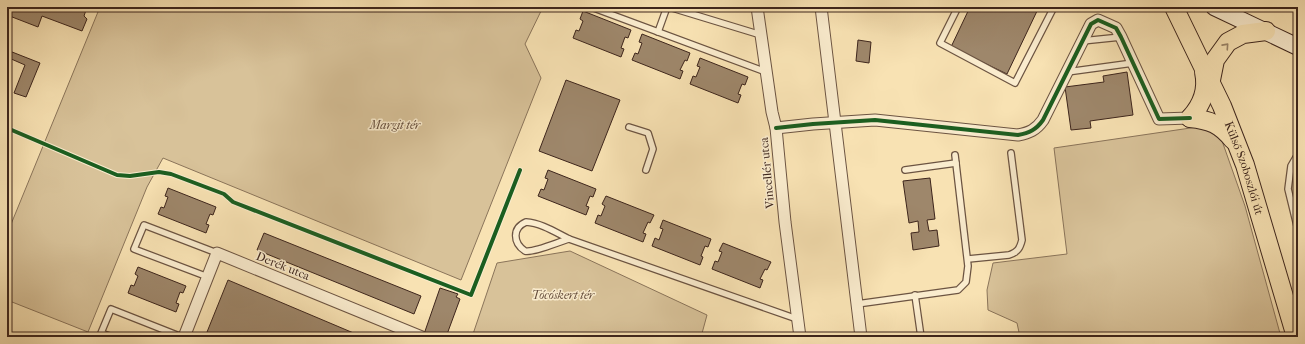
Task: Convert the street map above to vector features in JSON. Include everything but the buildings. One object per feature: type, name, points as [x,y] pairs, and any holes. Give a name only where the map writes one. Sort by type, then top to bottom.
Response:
[{"type":"main road","name":"Külső Szoboszlói út","points":[[1174,7],[1210,80],[1245,165],[1296,337]]},
{"type":"main road","points":[[1210,80],[1215,60],[1228,42],[1243,34],[1266,31]]},
{"type":"main road","points":[[1190,118],[1201,104],[1205,91],[1206,81],[1201,62]]},
{"type":"main road","points":[[1190,118],[1203,119],[1214,123],[1228,134],[1237,145]]},
{"type":"street","name":"Vincellér utca","points":[[757,7],[772,112],[776,128],[785,222],[800,337]]},
{"type":"street","points":[[821,7],[861,337]]},
{"type":"street","points":[[1214,7],[1298,47]]},
{"type":"street","points":[[776,128],[834,122],[875,120],[1018,135],[1030,132],[1038,128],[1043,120],[1091,24],[1098,20],[1116,28],[1159,119],[1190,118]]},
{"type":"street","points":[[183,337],[217,253]]},
{"type":"street","name":"Derék utca","points":[[217,253],[422,337]]},
{"type":"lane","points":[[591,7],[766,72]]},
{"type":"lane","points":[[658,32],[668,7],[761,36]]},
{"type":"lane","points":[[958,7],[940,43],[1015,83],[1054,7]]},
{"type":"lane","points":[[1082,42],[1121,37]]},
{"type":"lane","points":[[1066,72],[1133,63]]},
{"type":"lane","points":[[629,127],[648,133],[653,149],[646,170]]},
{"type":"lane","points":[[968,259],[1009,255],[1020,249],[1022,240],[1011,153]]},
{"type":"lane","points":[[1298,154],[1291,166],[1288,188],[1298,230]]},
{"type":"lane","points":[[856,304],[958,290],[966,282],[968,274],[968,259],[955,155]]},
{"type":"lane","points":[[905,170],[956,163]]},
{"type":"lane","points":[[569,239],[530,252],[525,251],[517,244],[516,234],[521,224],[531,222],[569,239],[798,319]]},
{"type":"lane","points":[[208,277],[134,249],[144,225],[217,253]]},
{"type":"lane","points":[[915,295],[921,337]]},
{"type":"lane","points":[[112,337],[101,333],[111,309],[183,337]]},
{"type":"green space","name":"Margit tér","points":[[100,7],[543,7],[525,44],[541,78],[461,280],[163,158],[147,187],[88,332],[7,300],[7,234]]},
{"type":"green space","points":[[1204,126],[1221,138],[1245,206],[1281,337],[1020,337],[1017,323],[988,310],[987,290],[993,263],[1067,254],[1054,148]]},
{"type":"green space","name":"Tócóskert tér","points":[[570,251],[707,315],[701,337],[472,337],[497,263]]},
{"type":"cycle path","points":[[776,128],[875,120],[1018,135],[1026,133],[1035,129],[1043,120],[1091,24],[1098,20],[1116,28],[1159,119],[1190,118]]},
{"type":"cycle path","points":[[7,128],[117,175],[130,176],[159,172],[171,174],[224,194],[233,202],[471,295],[520,170]]}]
